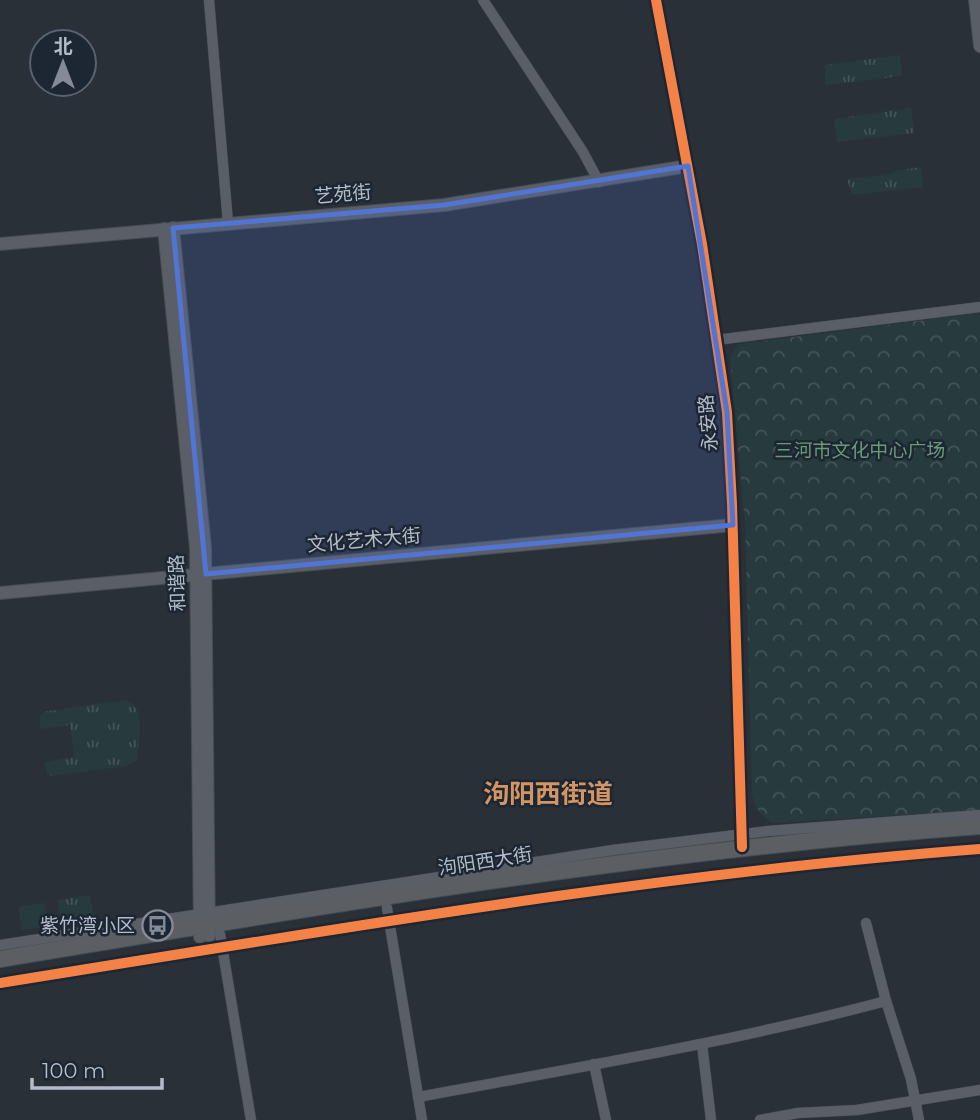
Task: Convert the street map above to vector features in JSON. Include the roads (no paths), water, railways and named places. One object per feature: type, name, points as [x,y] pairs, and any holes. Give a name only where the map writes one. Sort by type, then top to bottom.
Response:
[{"type":"highway","name":"泃阳西大街","points":[[0,959],[209,929],[741,841],[980,826]]},
{"type":"highway","name":"泃阳西大街","points":[[0,970],[209,929],[388,914],[667,867],[874,844],[980,836]]},
{"type":"street","points":[[209,0],[228,223]]},
{"type":"street","points":[[483,0],[583,152],[599,181]]},
{"type":"street","name":"永安路","points":[[656,0],[688,166],[727,412],[733,526],[741,841]]},
{"type":"street","points":[[975,0],[980,46]]},
{"type":"street","name":"艺苑街","points":[[0,244],[444,205],[688,166]]},
{"type":"street","name":"和谐路","points":[[168,229],[201,575],[209,929]]},
{"type":"street","points":[[716,340],[980,307]]},
{"type":"street","name":"文化艺术大街","points":[[0,593],[733,526]]},
{"type":"street","points":[[741,841],[980,815]]},
{"type":"street","points":[[422,1120],[388,914],[875,857],[980,849]]},
{"type":"street","points":[[866,923],[886,1001],[911,1079],[919,1120]]},
{"type":"street","points":[[0,945],[209,929]]},
{"type":"street","points":[[0,983],[209,929]]},
{"type":"street","points":[[209,929],[251,1120]]},
{"type":"street","points":[[418,1097],[702,1044],[886,1001]]},
{"type":"street","points":[[702,1044],[711,1120]]},
{"type":"street","points":[[594,1064],[606,1120]]},
{"type":"street","points":[[760,1120],[798,1113],[857,1110],[980,1090]]},
{"type":"place","name":"紫竹湾小区","points":[[158,925]]},
{"type":"district","name":"泃阳西街道","points":[[548,794]]},
{"type":"park label","name":"三河市文化中心广场","points":[[860,450]]}]
